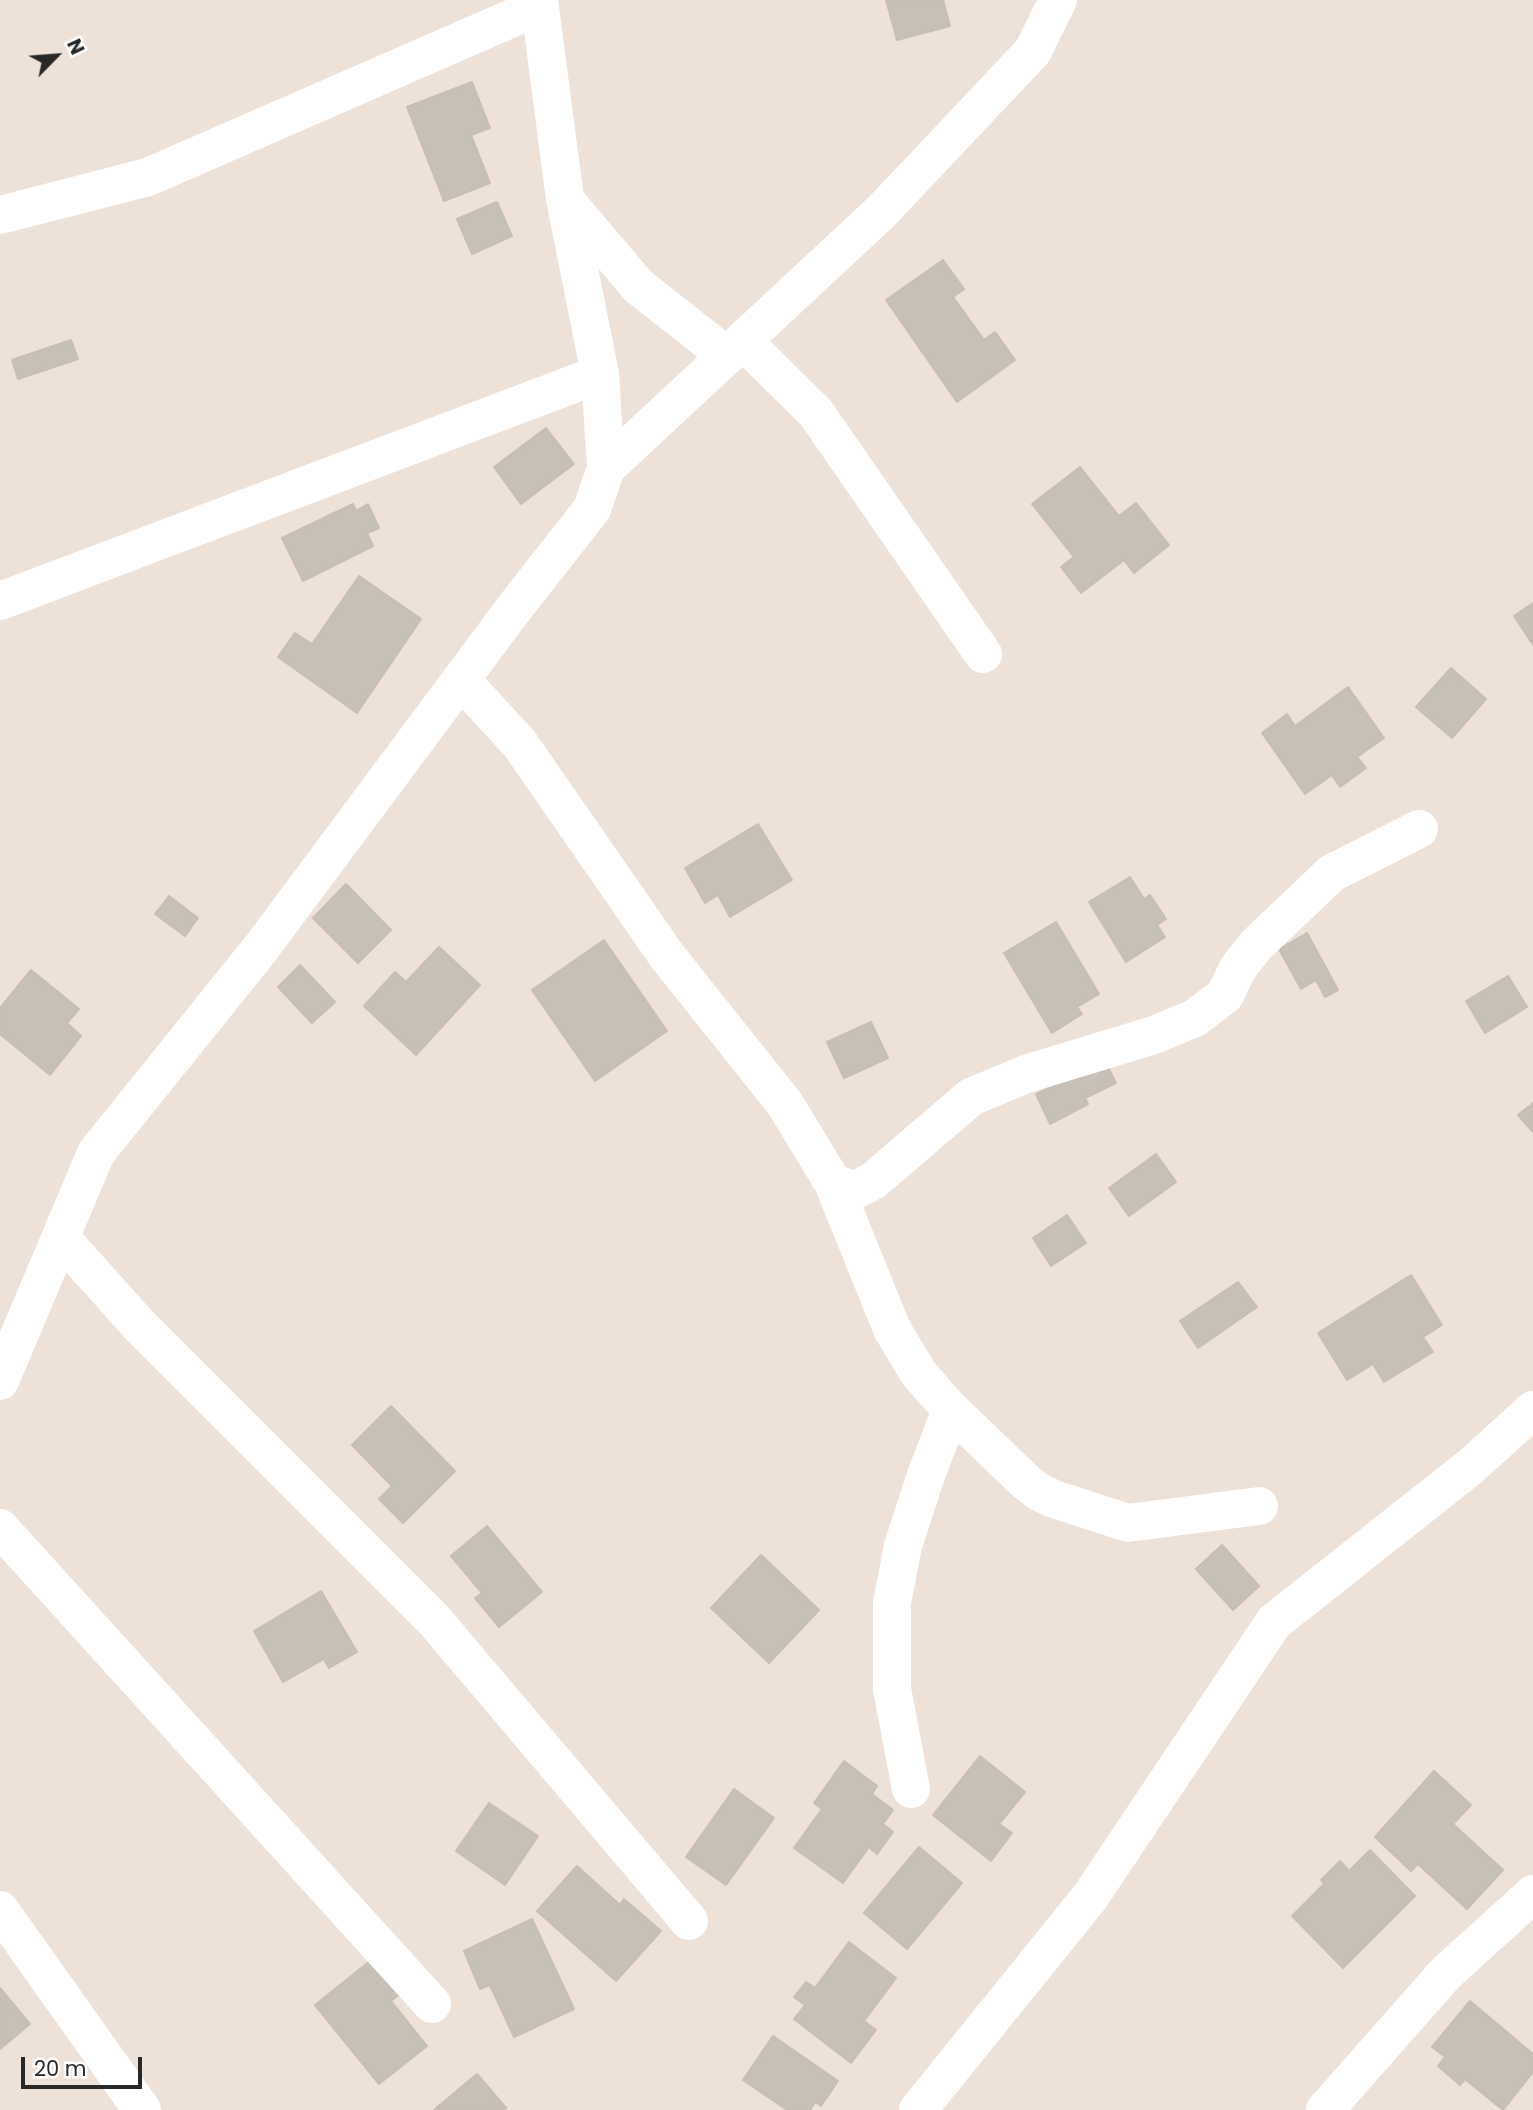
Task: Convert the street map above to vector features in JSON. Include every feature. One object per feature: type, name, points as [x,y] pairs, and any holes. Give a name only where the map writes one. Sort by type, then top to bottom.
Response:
[{"type":"street","points":[[606,468],[882,211],[1033,51],[1058,0]]},
{"type":"street","points":[[0,215],[148,177],[539,3],[565,199],[600,374],[606,468],[593,509],[461,680],[261,948],[96,1153],[0,1381]]},
{"type":"street","points":[[565,199],[638,286],[735,348],[816,413],[983,654]]},
{"type":"street","points":[[0,601],[600,374]]},
{"type":"street","points":[[461,680],[520,744],[667,956],[785,1104],[833,1183],[892,1329],[919,1374],[951,1410],[1039,1492],[1128,1523],[1259,1506]]},
{"type":"street","points":[[833,1183],[855,1190],[873,1181],[971,1097],[1026,1074],[1154,1035],[1195,1018],[1225,995],[1238,968],[1256,945],[1332,873],[1419,829]]},
{"type":"street","points":[[61,1238],[138,1324],[209,1397],[434,1620],[689,1921]]},
{"type":"street","points":[[918,2110],[1090,1897],[1274,1622],[1470,1467],[1533,1409]]},
{"type":"street","points":[[911,1790],[892,1689],[892,1603],[903,1546],[951,1410]]},
{"type":"street","points":[[0,1528],[432,2004]]},
{"type":"street","points":[[1325,2110],[1445,1975],[1533,1894]]},
{"type":"street","points":[[0,1910],[142,2110]]},
{"type":"building","points":[[886,0],[943,0],[950,26],[897,40]]},
{"type":"building","points":[[472,82],[490,128],[471,135],[490,183],[444,201],[407,107]]},
{"type":"building","points":[[497,202],[512,236],[472,254],[457,219]]},
{"type":"building","points":[[943,260],[964,289],[953,297],[984,340],[995,332],[1015,360],[957,402],[886,300]]},
{"type":"building","points":[[71,340],[78,359],[18,379],[12,360]]},
{"type":"building","points":[[546,428],[574,464],[521,504],[494,467]]},
{"type":"building","points":[[1080,467],[1119,516],[1136,503],[1169,545],[1134,573],[1124,560],[1081,593],[1061,567],[1074,557],[1032,504]]},
{"type":"building","points":[[353,504],[356,511],[368,504],[379,528],[367,533],[373,546],[303,581],[282,538]]},
{"type":"building","points":[[359,576],[421,619],[357,713],[278,657],[295,633],[312,644]]},
{"type":"building","points":[[1533,603],[1533,645],[1514,616]]},
{"type":"building","points":[[1451,668],[1486,699],[1452,738],[1416,707]]},
{"type":"building","points":[[1348,687],[1384,738],[1357,757],[1366,768],[1340,787],[1332,775],[1305,794],[1262,733],[1287,714],[1295,726]]},
{"type":"building","points":[[758,824],[792,880],[730,917],[718,895],[705,903],[685,868]]},
{"type":"building","points":[[1130,877],[1144,899],[1150,895],[1166,919],[1157,925],[1165,937],[1126,962],[1089,902]]},
{"type":"building","points":[[346,884],[391,930],[358,963],[313,918]]},
{"type":"building","points":[[169,896],[198,918],[185,936],[155,914]]},
{"type":"building","points":[[1056,922],[1099,994],[1077,1007],[1082,1014],[1052,1033],[1004,953]]},
{"type":"building","points":[[1307,933],[1338,990],[1325,997],[1316,980],[1301,989],[1279,949]]},
{"type":"building","points":[[604,940],[667,1031],[595,1081],[532,990]]},
{"type":"building","points":[[439,947],[480,985],[416,1055],[364,1006],[395,972],[406,982]]},
{"type":"building","points":[[300,965],[335,1002],[312,1023],[278,987]]},
{"type":"building","points":[[31,970],[79,1009],[67,1023],[81,1036],[50,1075],[0,1034],[0,1008]]},
{"type":"building","points":[[1508,976],[1527,1007],[1485,1033],[1466,1001]]},
{"type":"building","points":[[871,1022],[888,1058],[844,1078],[827,1042]]},
{"type":"building","points":[[1105,1061],[1116,1083],[1085,1098],[1088,1104],[1050,1124],[1036,1094]]},
{"type":"building","points":[[1533,1103],[1533,1132],[1518,1115]]},
{"type":"building","points":[[1156,1154],[1176,1182],[1129,1216],[1109,1188]]},
{"type":"building","points":[[1067,1215],[1086,1243],[1051,1266],[1033,1238]]},
{"type":"building","points":[[1411,1275],[1442,1325],[1423,1337],[1433,1352],[1384,1382],[1373,1364],[1347,1380],[1318,1333]]},
{"type":"building","points":[[1238,1282],[1257,1307],[1198,1348],[1180,1321]]},
{"type":"building","points":[[391,1406],[455,1471],[403,1523],[379,1499],[392,1486],[352,1445]]},
{"type":"building","points":[[487,1526],[542,1592],[499,1627],[475,1598],[482,1593],[451,1556]]},
{"type":"building","points":[[1222,1545],[1259,1586],[1233,1610],[1196,1569]]},
{"type":"building","points":[[761,1555],[819,1610],[769,1663],[711,1608]]},
{"type":"building","points":[[321,1591],[357,1652],[329,1668],[324,1659],[283,1682],[254,1631]]},
{"type":"building","points":[[980,1756],[1025,1792],[999,1824],[1012,1833],[991,1861],[933,1815]]},
{"type":"building","points":[[844,1761],[877,1786],[872,1794],[893,1810],[883,1824],[893,1832],[877,1854],[869,1847],[843,1883],[794,1848],[822,1809],[814,1803]]},
{"type":"building","points":[[1434,1771],[1471,1805],[1453,1824],[1503,1870],[1467,1909],[1418,1864],[1411,1871],[1375,1837]]},
{"type":"building","points":[[734,1789],[774,1818],[726,1885],[686,1857]]},
{"type":"building","points":[[489,1803],[538,1836],[505,1885],[456,1851]]},
{"type":"building","points":[[919,1847],[962,1883],[907,1949],[864,1913]]},
{"type":"building","points":[[1370,1850],[1415,1896],[1343,1968],[1292,1916],[1324,1884],[1321,1880],[1340,1861],[1349,1871]]},
{"type":"building","points":[[577,1866],[620,1905],[624,1899],[661,1931],[616,1981],[537,1911]]},
{"type":"building","points":[[532,1919],[574,2009],[514,2037],[490,1985],[480,1989],[464,1951]]},
{"type":"building","points":[[849,1942],[896,1978],[864,2021],[876,2030],[851,2063],[794,2019],[805,2005],[794,1997],[806,1982],[815,1988]]},
{"type":"building","points":[[375,1957],[403,1991],[391,2001],[427,2046],[379,2084],[315,2005]]},
{"type":"building","points":[[0,1988],[30,2024],[0,2049]]},
{"type":"building","points":[[1470,2001],[1533,2054],[1533,2072],[1503,2110],[1465,2079],[1460,2085],[1438,2066],[1445,2057],[1432,2047]]},
{"type":"building","points":[[773,2036],[838,2081],[821,2106],[815,2102],[810,2110],[787,2110],[743,2080]]},
{"type":"building","points":[[477,2074],[506,2108],[504,2110],[434,2110]]}]
